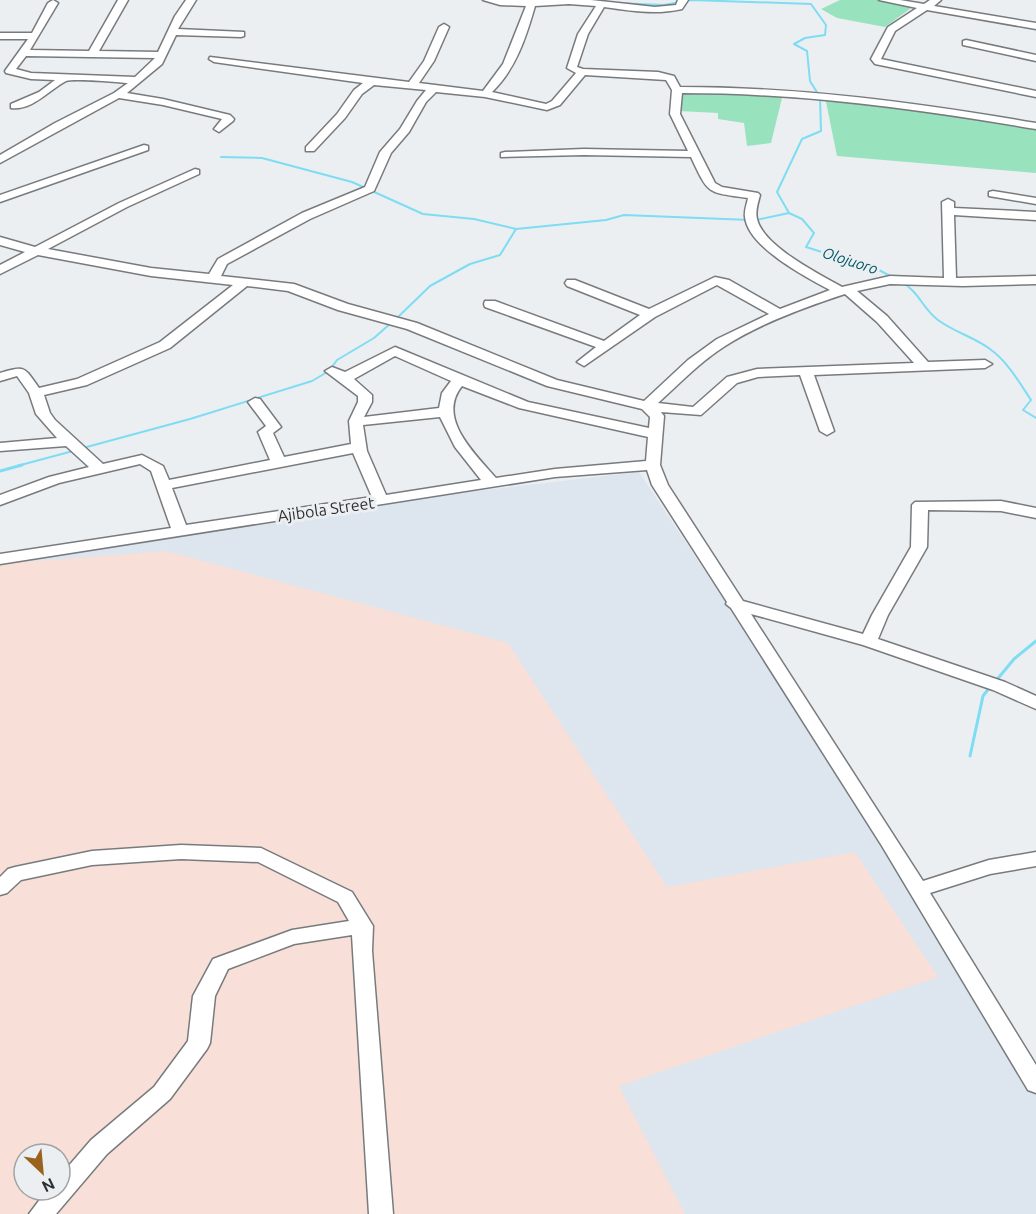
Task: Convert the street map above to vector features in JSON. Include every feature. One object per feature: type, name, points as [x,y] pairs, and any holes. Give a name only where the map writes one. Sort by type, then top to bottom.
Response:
[{"type":"street","points":[[92,54],[123,0]]},
{"type":"street","points":[[0,159],[11,147],[118,95],[155,66],[191,0]]},
{"type":"street","points":[[488,0],[531,4],[578,2],[664,9],[679,7],[681,1]]},
{"type":"street","points":[[884,0],[1036,26]]},
{"type":"street","points":[[936,0],[891,29],[876,59],[879,63],[1036,94]]},
{"type":"street","points":[[53,3],[35,36],[10,71],[31,76],[138,80]]},
{"type":"street","points":[[485,94],[502,77],[520,37],[531,4]]},
{"type":"street","points":[[601,5],[583,34],[572,66],[574,70],[658,75],[670,78],[677,90],[675,114],[693,154],[714,188],[754,195],[751,219],[757,232],[769,244],[817,278],[843,290],[882,319],[924,367]]},
{"type":"street","points":[[412,86],[429,60],[444,27]]},
{"type":"street","points":[[172,32],[241,34]]},
{"type":"street","points":[[0,36],[35,36]]},
{"type":"street","points":[[966,44],[1036,57]]},
{"type":"street","points":[[24,52],[160,55]]},
{"type":"street","points":[[214,59],[370,82],[485,94],[552,106],[582,72]]},
{"type":"street","points":[[15,106],[43,94],[64,78]]},
{"type":"street","points":[[310,149],[341,116],[358,92],[370,82]]},
{"type":"street","points":[[213,278],[222,262],[306,216],[368,190],[386,152],[405,130],[422,101],[434,88]]},
{"type":"street","points":[[677,90],[724,89],[896,102],[1036,126]]},
{"type":"street","points":[[118,95],[173,104],[229,119],[219,129]]},
{"type":"street","points":[[0,199],[144,148]]},
{"type":"street","points":[[505,155],[584,152],[693,154]]},
{"type":"street","points":[[0,270],[123,205],[195,172]]},
{"type":"street","points":[[993,194],[1036,201]]},
{"type":"street","points":[[950,282],[948,206],[1036,216]]},
{"type":"street","points":[[0,241],[37,251],[151,272],[290,287],[343,307],[394,320],[552,383],[647,406],[696,412],[732,380],[741,375],[805,370],[985,364]]},
{"type":"street","points":[[647,406],[706,352],[779,314],[843,290],[890,280],[950,282],[1036,280]]},
{"type":"street","points":[[36,393],[82,382],[165,345],[246,281]]},
{"type":"street","points":[[584,362],[650,314],[708,283],[720,281],[779,314]]},
{"type":"street","points":[[571,283],[650,314]]},
{"type":"street","points":[[490,304],[605,346]]},
{"type":"street","points":[[345,378],[396,351],[459,380],[533,408],[656,434]]},
{"type":"street","points":[[805,370],[827,431]]},
{"type":"street","points":[[0,377],[20,371],[36,393],[43,414],[50,423],[100,469]]},
{"type":"street","points":[[332,371],[361,390],[366,399],[356,422],[359,447],[381,501]]},
{"type":"street","points":[[459,380],[446,394],[445,412],[457,439],[492,483]]},
{"type":"street","points":[[255,402],[274,427],[265,432],[278,461]]},
{"type":"street","points":[[647,406],[657,416],[653,465],[665,494],[889,842],[1036,1084]]},
{"type":"street","points":[[356,422],[445,412]]},
{"type":"street","points":[[0,447],[75,448]]},
{"type":"street","points":[[165,485],[278,461],[359,447]]},
{"type":"street","points":[[0,500],[54,480],[142,459],[158,469],[180,531]]},
{"type":"street","name":"Ajibola Street","points":[[0,559],[555,473],[653,465]]},
{"type":"street","points":[[869,641],[880,615],[919,547],[920,505],[1000,506],[1036,513]]},
{"type":"street","points":[[734,604],[869,641],[999,686],[1036,703]]},
{"type":"street","points":[[0,888],[15,874],[92,858],[182,852],[261,855],[345,897],[363,926],[362,951],[381,1214]]},
{"type":"street","points":[[917,890],[990,867],[1036,859]]},
{"type":"street","points":[[41,1214],[99,1147],[162,1093],[200,1043],[204,996],[220,964],[292,937],[363,926]]},
{"type":"shaded area","points":[[639,472],[1036,1069],[1036,1214],[0,1214],[0,560],[337,507]]},
{"type":"shaded area","points":[[166,551],[508,643],[667,887],[855,852],[938,977],[619,1086],[685,1214],[0,1214],[0,564]]},
{"type":"green space","points":[[840,0],[879,0],[914,6],[885,27],[837,18],[821,9]]},
{"type":"green space","points":[[684,91],[783,94],[771,143],[747,146],[744,123],[718,119],[718,113],[679,111]]},
{"type":"green space","points":[[825,97],[896,105],[1036,128],[1036,173],[837,156]]},
{"type":"waterway","name":"Olojuoro","points":[[615,3],[664,5],[691,0],[811,4],[826,25],[825,35],[805,38],[794,44],[807,51],[810,81],[820,97],[821,131],[802,139],[777,192],[789,213]]},
{"type":"waterway","points":[[221,157],[262,158],[352,182],[423,214],[474,219],[516,229]]},
{"type":"waterway","points":[[756,220],[789,213]]},
{"type":"waterway","name":"Olojuoro","points":[[789,213],[802,219],[814,233],[806,247],[879,270],[892,277]]},
{"type":"waterway","points":[[516,229],[606,220],[624,215],[750,220]]},
{"type":"waterway","points":[[396,319],[430,286],[470,264],[500,255],[516,229]]},
{"type":"waterway","name":"Olojuoro","points":[[903,283],[938,320],[984,345],[1002,360],[1031,400],[1023,410],[1036,418]]},
{"type":"waterway","points":[[83,448],[190,419],[312,381],[329,371],[337,360],[374,338],[391,323]]},
{"type":"waterway","points":[[17,466],[73,451]]},
{"type":"waterway","points":[[0,471],[22,465]]},
{"type":"waterway","points":[[995,682],[1014,659],[1036,641]]},
{"type":"waterway","points":[[970,756],[983,696],[990,687]]}]
